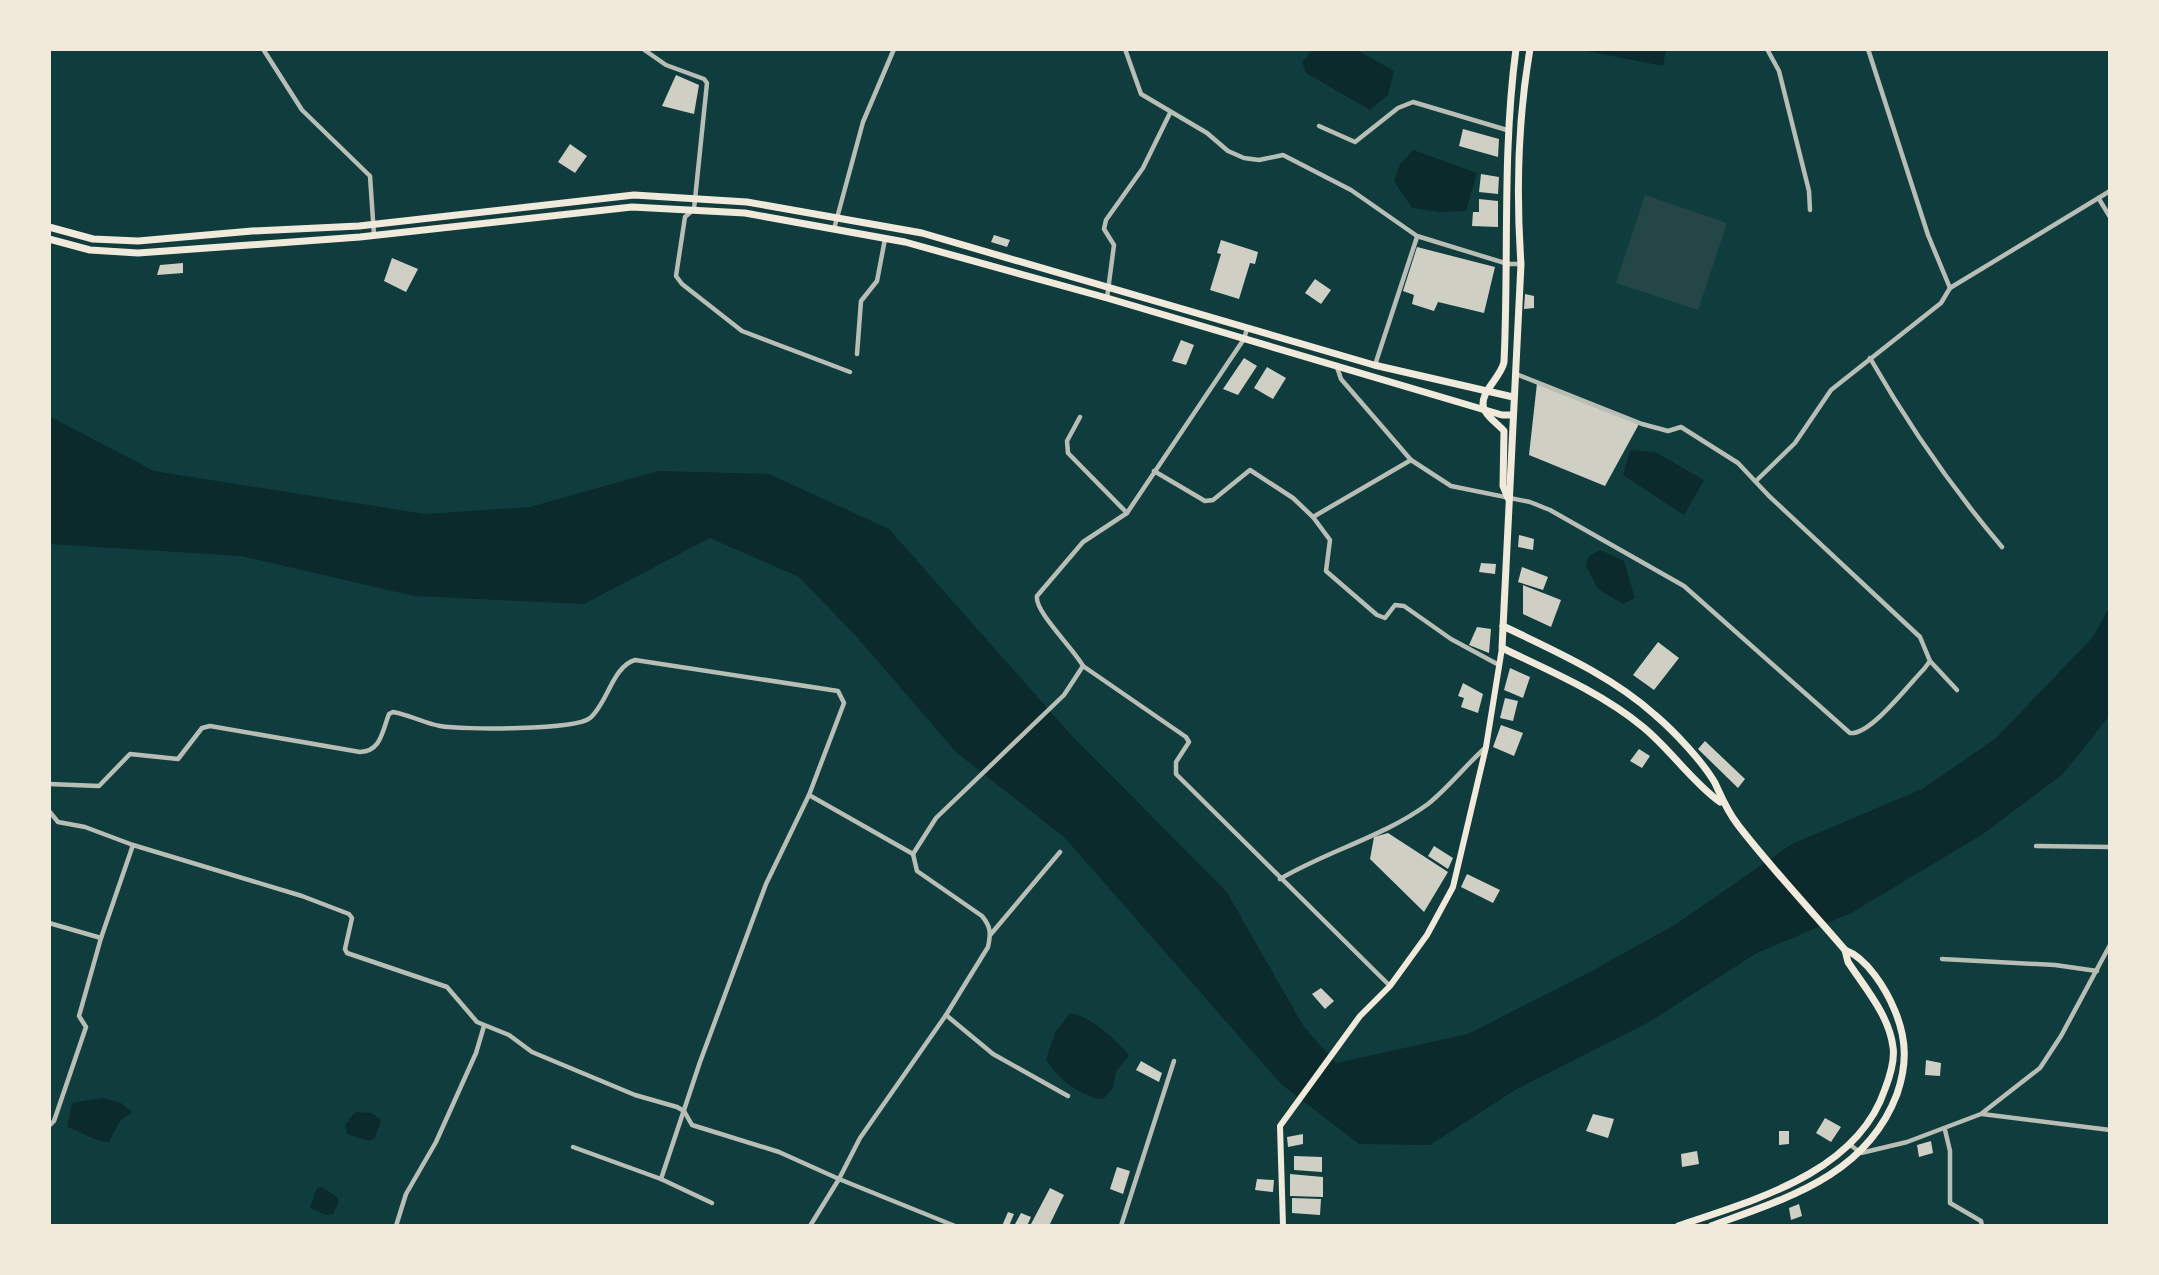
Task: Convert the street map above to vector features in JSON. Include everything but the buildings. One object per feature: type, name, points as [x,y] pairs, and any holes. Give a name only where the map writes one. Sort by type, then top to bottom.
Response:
[{"type":"highway","points":[[1509,498],[1503,486],[1504,431],[1484,408],[1486,392],[1503,369],[1508,264],[1504,208],[1507,130],[1516,49]]},
{"type":"highway","points":[[1530,49],[1525,79],[1517,208],[1521,264],[1516,374],[1511,415],[1512,485],[1509,498],[1502,648],[1615,706],[1643,727],[1706,791],[1721,802],[1835,939],[1845,950],[1858,955],[1890,999],[1902,1027],[1906,1050],[1902,1078],[1892,1105],[1861,1153],[1811,1187],[1712,1226]]},
{"type":"highway","points":[[49,227],[114,242],[372,225],[634,195],[695,197],[836,217],[922,233],[1374,365],[1513,397]]},
{"type":"highway","points":[[552,205],[555,216]]},
{"type":"highway","points":[[49,239],[114,254],[442,229],[632,206],[745,213],[886,239],[965,259],[1401,386],[1511,415]]},
{"type":"highway","points":[[442,217],[442,229]]},
{"type":"highway","points":[[919,247],[922,233]]},
{"type":"highway","points":[[212,234],[214,246]]},
{"type":"highway","points":[[965,259],[969,246]]},
{"type":"highway","points":[[1401,386],[1405,372]]},
{"type":"highway","points":[[1503,626],[1558,652],[1623,691],[1655,714],[1714,782],[1721,802]]},
{"type":"highway","points":[[1678,1226],[1740,1205],[1808,1175],[1864,1130],[1881,1100],[1891,1073],[1894,1049],[1890,1031],[1848,962],[1845,950]]},
{"type":"main road","points":[[1283,1226],[1280,1126],[1360,1016],[1390,986],[1427,934],[1453,887],[1486,747],[1502,648]]},
{"type":"street","points":[[263,49],[302,110],[370,176],[374,235]]},
{"type":"street","points":[[643,49],[666,65],[704,79],[707,83],[694,209],[685,217],[679,245],[676,276],[681,284],[742,331],[850,372]]},
{"type":"street","points":[[834,230],[863,122],[894,49]]},
{"type":"street","points":[[1125,49],[1141,94],[1207,133],[1227,151],[1244,158],[1259,160],[1283,155],[1351,190],[1417,236],[1508,264],[1521,264]]},
{"type":"street","points":[[1767,49],[1779,71],[1809,191],[1810,210]]},
{"type":"street","points":[[1868,49],[1928,235],[1950,288]]},
{"type":"street","points":[[1319,126],[1355,142],[1398,107],[1413,102],[1507,130]]},
{"type":"street","points":[[1107,299],[1114,244],[1104,229],[1106,220],[1143,168],[1170,113]]},
{"type":"street","points":[[1757,480],[1795,443],[1831,390],[1941,303],[1950,288],[2110,191]]},
{"type":"street","points":[[2099,199],[2110,217]]},
{"type":"street","points":[[1374,365],[1417,236]]},
{"type":"street","points":[[857,354],[861,302],[877,281],[886,239]]},
{"type":"street","points":[[1247,329],[1244,339],[1127,513],[1083,541],[1037,596],[1039,611],[1069,643],[1083,666],[1186,737],[1189,742],[1176,762],[1176,775],[1247,841],[1280,879],[1390,986]]},
{"type":"street","points":[[1870,358],[1903,416],[1954,490],[2001,547]]},
{"type":"street","points":[[1337,367],[1340,379],[1411,460],[1451,486],[1550,510],[1684,586],[1850,733],[1861,733],[1930,661]]},
{"type":"street","points":[[1516,374],[1642,424],[1668,431],[1681,427],[1718,448],[1757,480],[1769,496],[1920,637],[1930,661],[1957,690]]},
{"type":"street","points":[[1080,417],[1067,441],[1068,453],[1127,513]]},
{"type":"street","points":[[1313,517],[1411,460]]},
{"type":"street","points":[[1154,471],[1197,499],[1205,501],[1213,499],[1250,470],[1293,498],[1313,517],[1330,540],[1326,571],[1377,615],[1385,618],[1395,605],[1404,606],[1451,639],[1499,665]]},
{"type":"street","points":[[49,786],[99,786],[124,758],[137,753],[178,759],[198,733],[210,726],[360,752],[369,751],[378,745],[389,715],[393,712],[440,726],[467,729],[577,725],[595,713],[622,669],[635,660],[838,691],[843,695],[844,703],[809,795],[766,884],[662,1179]]},
{"type":"street","points":[[810,1226],[860,1138],[946,1015],[988,947],[991,935],[989,925],[982,916],[917,871],[913,854],[936,818],[1064,695],[1083,666]]},
{"type":"street","points":[[1280,879],[1315,859],[1401,821],[1430,802],[1486,747]]},
{"type":"street","points":[[809,795],[913,854]]},
{"type":"street","points":[[49,811],[58,822],[85,827],[133,845],[302,896],[349,914],[352,918],[345,948],[347,953],[447,987],[477,1022],[509,1035],[532,1052],[684,1111],[692,1125],[797,1158],[951,1225]]},
{"type":"street","points":[[49,1126],[54,1121],[86,1027],[79,1016],[101,938],[133,845]]},
{"type":"street","points":[[2036,846],[2110,847]]},
{"type":"street","points":[[991,935],[1060,852]]},
{"type":"street","points":[[49,923],[101,938]]},
{"type":"street","points":[[1849,1144],[1861,1153],[1945,1130],[1981,1114],[2040,1069],[2062,1037],[2110,945]]},
{"type":"street","points":[[1942,959],[2055,965],[2097,971]]},
{"type":"street","points":[[946,1015],[993,1054],[1068,1096]]},
{"type":"street","points":[[396,1226],[406,1194],[436,1142],[476,1053],[484,1026]]},
{"type":"street","points":[[1121,1226],[1174,1061]]},
{"type":"street","points":[[1981,1114],[2110,1130]]},
{"type":"street","points":[[1945,1130],[1950,1151],[1950,1203],[1981,1221],[1982,1226]]},
{"type":"street","points":[[573,1147],[662,1179],[712,1203]]},
{"type":"shaded area","points":[[1314,49],[1355,49],[1394,71],[1388,95],[1370,110],[1306,73],[1302,62]]},
{"type":"shaded area","points":[[1577,49],[1666,49],[1663,66]]},
{"type":"shaded area","points":[[1413,150],[1477,173],[1466,211],[1439,212],[1412,208],[1394,181],[1400,164]]},
{"type":"shaded area","points":[[1645,195],[1727,223],[1698,310],[1616,283]]},
{"type":"shaded area","points":[[49,416],[154,471],[425,514],[530,507],[658,471],[769,474],[889,529],[1072,736],[1226,891],[1304,1027],[1336,1063],[1468,1034],[1592,971],[1676,924],[1792,844],[1922,789],[1995,739],[2093,637],[2110,606],[2110,715],[2063,774],[1983,834],[1851,913],[1755,954],[1651,1021],[1515,1090],[1430,1145],[1359,1144],[1281,1084],[1064,837],[957,753],[856,636],[799,577],[710,538],[584,604],[414,596],[241,556],[49,544]]},
{"type":"shaded area","points":[[1630,450],[1655,452],[1704,480],[1684,515],[1623,475]]},
{"type":"shaded area","points":[[1600,550],[1624,561],[1635,598],[1623,604],[1598,589],[1586,566],[1589,556]]},
{"type":"shaded area","points":[[1070,1013],[1094,1024],[1129,1055],[1116,1072],[1113,1088],[1103,1099],[1087,1095],[1070,1085],[1056,1073],[1046,1059],[1055,1033]]},
{"type":"shaded area","points":[[103,1098],[121,1103],[132,1112],[120,1121],[109,1142],[94,1139],[67,1127],[72,1103]]},
{"type":"shaded area","points":[[355,1112],[372,1113],[381,1120],[375,1138],[369,1141],[347,1134],[345,1125]]},
{"type":"shaded area","points":[[322,1187],[337,1197],[339,1202],[333,1214],[326,1215],[310,1208],[317,1188]]}]
